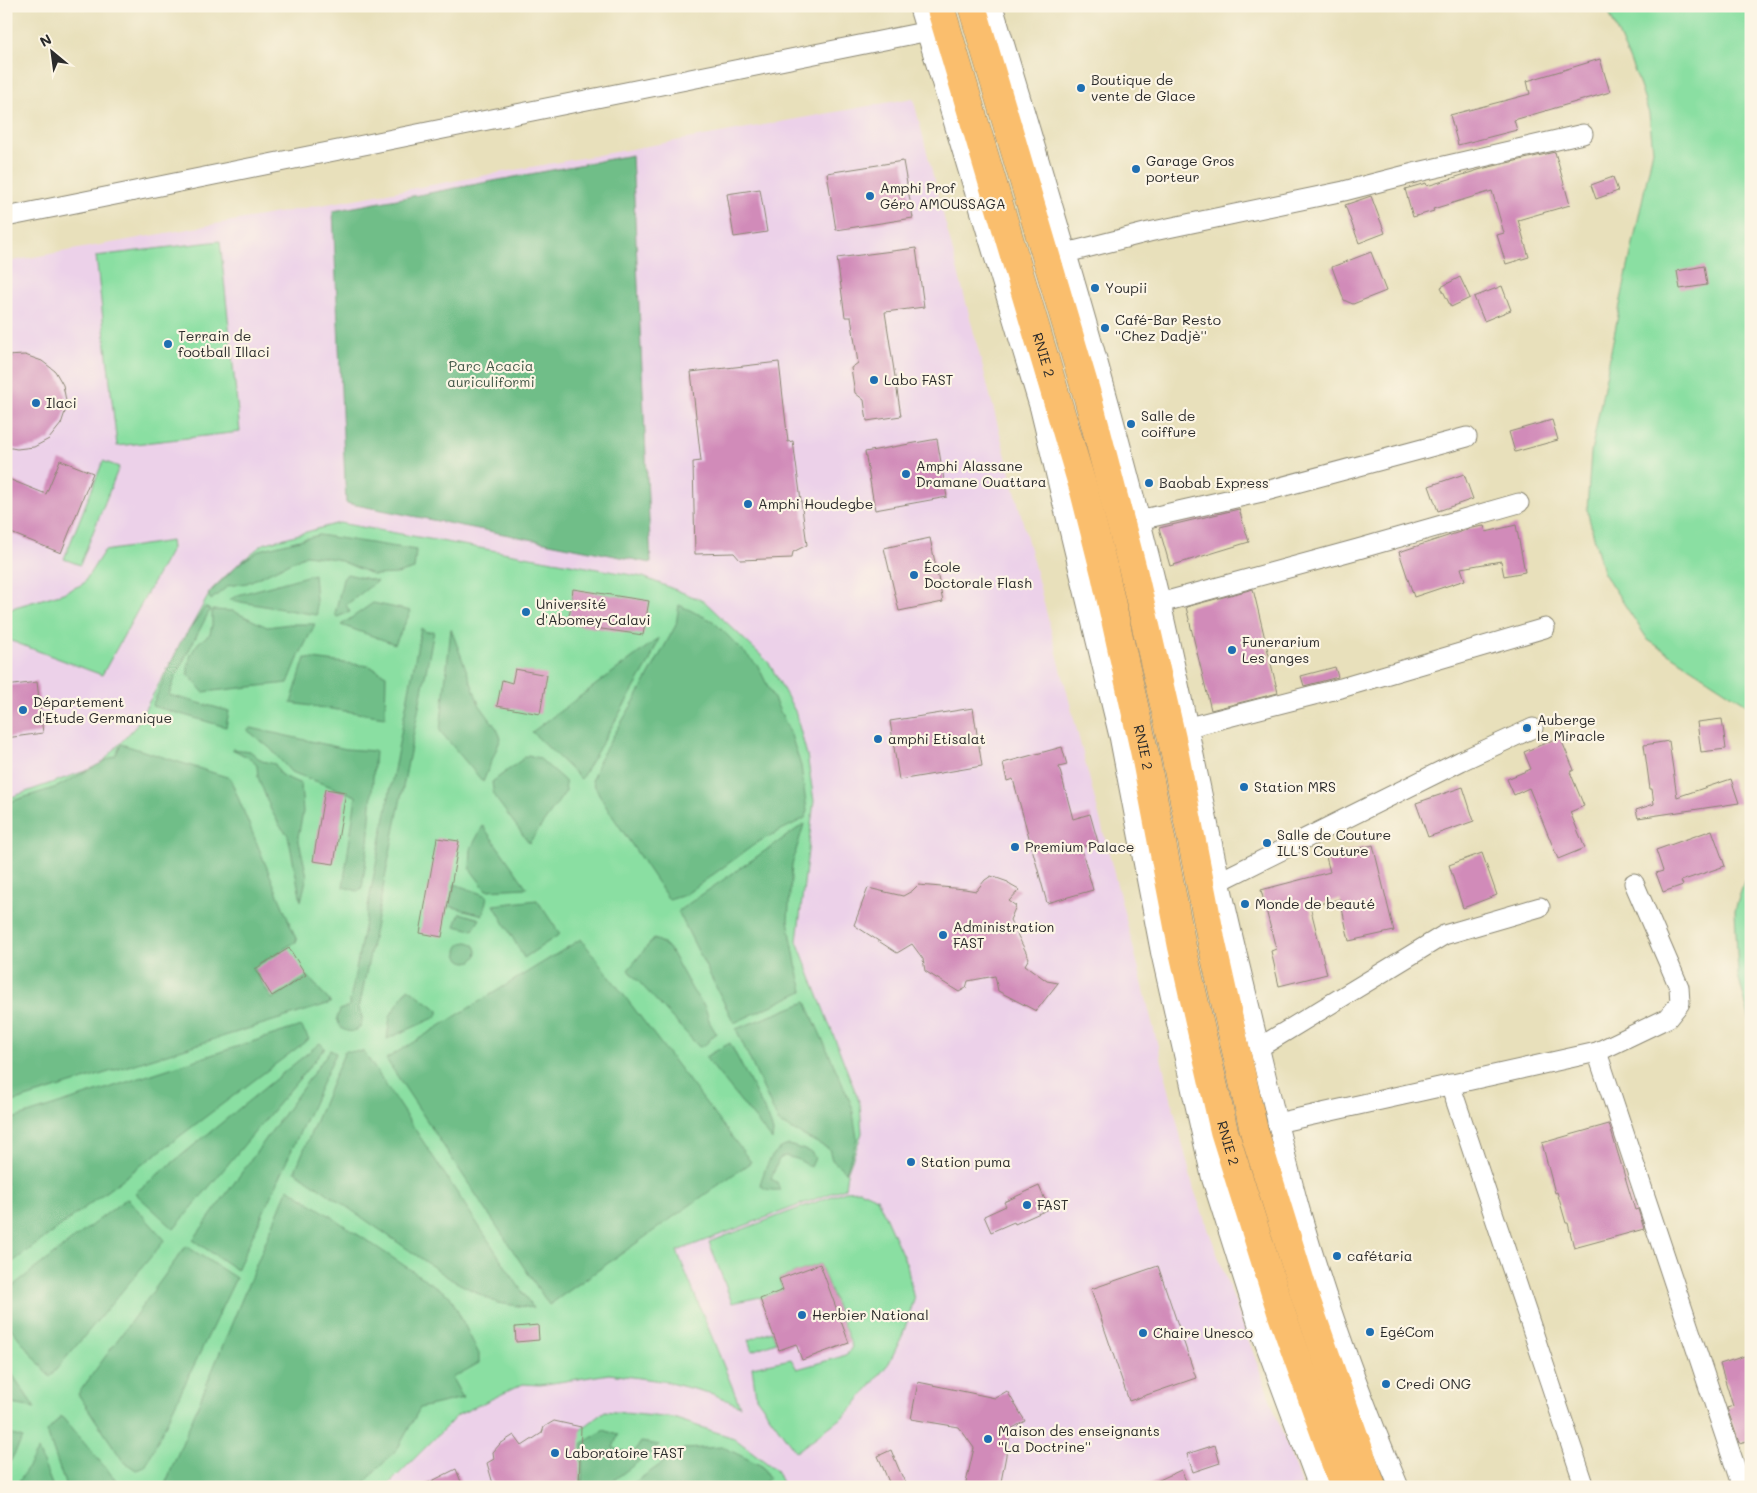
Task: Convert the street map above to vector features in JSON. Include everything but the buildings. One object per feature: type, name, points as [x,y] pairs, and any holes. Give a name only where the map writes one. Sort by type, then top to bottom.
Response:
[{"type":"highway","name":"RNIE 2","points":[[940,6],[1089,510],[1105,574],[1182,947],[1224,1131],[1282,1315],[1344,1487]]},
{"type":"highway","name":"RNIE 2","points":[[972,6],[1088,398],[1133,570],[1172,740],[1210,939],[1254,1131],[1306,1302],[1372,1487]]},
{"type":"street","points":[[922,6],[1042,407],[1122,738],[1163,952],[1214,1178],[1261,1326],[1321,1487]]},
{"type":"street","points":[[992,6],[1066,253],[1139,520],[1189,727],[1220,881],[1277,1123],[1301,1212],[1327,1296],[1399,1487]]},
{"type":"street","points":[[6,217],[929,31]]},
{"type":"street","points":[[1066,253],[1149,232],[1344,192],[1418,172],[1583,134]]},
{"type":"street","points":[[1139,520],[1262,492],[1467,437]]},
{"type":"street","points":[[1160,603],[1368,547],[1520,503]]},
{"type":"street","points":[[1189,727],[1341,688],[1545,628]]},
{"type":"street","points":[[1220,881],[1461,761],[1533,728]]},
{"type":"street","points":[[1277,1123],[1597,1052],[1668,1018],[1680,1003],[1679,988],[1634,883]]},
{"type":"street","points":[[1260,1047],[1444,935],[1540,907]]},
{"type":"street","points":[[1597,1052],[1742,1487]]},
{"type":"street","points":[[1450,1084],[1584,1487]]},
{"type":"shaded area","name":"Université d'Abomey-Calavi","points":[[913,98],[1137,962],[1194,1190],[1302,1487],[6,1487],[6,262]]},
{"type":"green space","points":[[1606,6],[1751,6],[1751,707],[1648,640],[1603,572],[1587,510],[1591,453],[1653,150],[1649,114],[1637,77]]},
{"type":"green space","name":"Parc Acacia auriculiformi","points":[[632,155],[651,563],[346,503],[333,211]]},
{"type":"green space","name":"Terrain de football Illaci","points":[[220,241],[240,432],[117,446],[96,256]]},
{"type":"green space","points":[[103,461],[119,467],[80,565],[64,559]]},
{"type":"green space","points":[[339,523],[643,577],[704,601],[769,663],[795,711],[807,755],[814,801],[797,941],[860,1104],[862,1133],[847,1173],[845,1188],[677,1251],[740,1406],[713,1394],[662,1381],[609,1374],[540,1385],[523,1384],[458,1415],[386,1487],[6,1487],[6,799],[99,766],[135,727],[212,589],[263,544]]},
{"type":"green space","points":[[319,535],[416,550],[414,569],[397,574],[374,575],[336,559],[306,555],[247,583],[228,586],[211,600],[208,594],[236,566],[260,550]]},
{"type":"green space","points":[[171,541],[172,548],[102,675],[6,639],[6,613],[15,607],[63,593],[83,584],[104,551]]},
{"type":"green space","points":[[314,574],[317,615],[229,600],[238,595]]},
{"type":"green space","points":[[347,574],[377,581],[346,605],[350,612],[337,617],[335,614],[343,579]]},
{"type":"green space","points":[[373,603],[411,611],[395,644],[341,625]]},
{"type":"green space","points":[[679,605],[713,621],[758,666],[790,732],[801,766],[807,811],[805,818],[758,842],[685,895],[669,900],[605,805],[592,781],[599,760],[639,693],[676,625]]},
{"type":"green space","points":[[205,607],[210,610],[176,675],[169,695],[229,711],[226,727],[152,706],[180,643]]},
{"type":"green space","points":[[212,610],[233,611],[267,627],[290,624],[315,624],[288,683],[203,692],[188,674],[188,667],[191,654],[198,643],[210,634]]},
{"type":"green space","points":[[421,628],[426,632],[434,631],[359,1009],[362,1015],[361,1025],[350,1032],[340,1027],[337,1018],[340,1010],[349,1006]]},
{"type":"green space","points":[[451,629],[479,704],[497,729],[501,738],[483,782],[440,731]]},
{"type":"green space","points":[[659,638],[649,663],[581,779],[532,732]]},
{"type":"green space","points":[[305,658],[369,666],[386,675],[385,717],[291,703]]},
{"type":"green space","points":[[251,728],[346,749],[375,751],[368,845],[362,888],[358,891],[343,887],[356,796],[291,772],[270,748],[247,730]]},
{"type":"green space","points":[[121,744],[230,778],[297,941],[253,968],[272,999],[308,976],[331,1003],[6,1104],[6,803],[57,787],[116,755]]},
{"type":"green space","points":[[232,749],[250,751],[262,761],[275,764],[281,775],[301,784],[303,812],[298,837],[307,876],[301,901],[288,835],[280,826],[271,810],[258,777],[257,766],[253,760]]},
{"type":"green space","points":[[528,755],[539,758],[565,781],[566,791],[529,843],[494,796],[492,782]]},
{"type":"green space","points":[[804,824],[792,864],[788,920],[803,991],[734,1023],[678,911]]},
{"type":"green space","points":[[483,826],[527,888],[486,890],[470,869],[471,848]]},
{"type":"green space","points":[[1751,860],[1751,1024],[1738,975],[1735,910]]},
{"type":"green space","points":[[455,884],[487,896],[483,915],[449,906]]},
{"type":"green space","points":[[537,900],[560,934],[524,958],[494,905]]},
{"type":"green space","points":[[460,913],[480,919],[473,930],[455,926]]},
{"type":"green space","points":[[654,938],[669,948],[693,991],[705,1007],[710,1023],[716,1033],[706,1044],[699,1047],[628,970]]},
{"type":"green space","points":[[581,939],[751,1162],[549,1305],[386,1059]]},
{"type":"green space","points":[[467,942],[474,945],[477,952],[474,959],[467,962],[460,959],[457,952],[460,945]]},
{"type":"green space","points":[[408,988],[438,1010],[438,1014],[434,1018],[387,1039],[390,1016]]},
{"type":"green space","points":[[806,1002],[852,1106],[857,1139],[846,1172],[832,1160],[829,1149],[779,1123],[736,1029]]},
{"type":"green space","points":[[301,1026],[309,1039],[6,1267],[6,1121]]},
{"type":"green space","points":[[320,1043],[325,1048],[174,1229],[135,1193]]},
{"type":"green space","points":[[730,1043],[769,1119],[773,1132],[772,1140],[705,1057]]},
{"type":"green space","points":[[330,1050],[336,1053],[237,1270],[193,1240]]},
{"type":"green space","points":[[345,1051],[364,1052],[533,1308],[497,1303],[452,1280],[295,1171]]},
{"type":"green space","points":[[789,1145],[811,1152],[815,1158],[811,1167],[797,1159],[785,1156],[779,1159],[771,1179],[777,1182],[780,1190],[764,1188],[760,1184],[770,1160],[778,1150]]},
{"type":"green space","points":[[288,1188],[450,1296],[479,1354],[479,1363],[452,1378],[463,1398],[420,1408],[398,1448],[365,1482],[356,1487],[164,1487]]},
{"type":"green space","points":[[859,1190],[877,1198],[907,1265],[914,1300],[903,1334],[889,1363],[849,1412],[796,1452],[756,1397],[752,1367],[791,1359],[797,1369],[840,1357],[847,1354],[852,1347],[820,1264],[779,1279],[783,1290],[761,1299],[760,1297],[732,1303],[709,1242],[845,1191]]},
{"type":"green space","points":[[127,1198],[165,1240],[50,1377],[6,1322],[6,1291]]},
{"type":"green space","points":[[186,1246],[236,1278],[145,1467],[136,1470],[123,1461],[78,1394]]},
{"type":"green space","points":[[772,1331],[776,1342],[752,1351],[748,1340]]},
{"type":"green space","points":[[6,1365],[35,1408],[6,1403]]},
{"type":"green space","points":[[605,1411],[673,1418],[734,1438],[776,1470],[784,1487],[581,1487],[575,1434]]},
{"type":"green space","points":[[61,1416],[122,1487],[66,1487],[47,1432]]},
{"type":"green space","points":[[604,1430],[618,1435],[613,1448],[633,1454],[641,1442],[660,1445],[605,1487],[582,1487],[583,1443]]},
{"type":"green space","points":[[6,1433],[23,1438],[6,1469]]},
{"type":"green space","points":[[723,1447],[762,1466],[769,1478],[761,1487],[628,1487],[683,1449]]},
{"type":"green space","points":[[38,1450],[53,1487],[16,1487]]},
{"type":"place","name":"Boutique de vente de Glace","points":[[1081,88]]},
{"type":"place","name":"Garage Gros porteur","points":[[1136,169]]},
{"type":"place","name":"Amphi Prof Géro AMOUSSAGA","points":[[870,196]]},
{"type":"place","name":"Youpii","points":[[1095,288]]},
{"type":"place","name":"Café-Bar Resto ''Chez Dadjè''","points":[[1105,328]]},
{"type":"place","name":"Terrain de football Illaci","points":[[168,344]]},
{"type":"place","name":"Labo FAST","points":[[874,380]]},
{"type":"place","name":"Ilaci","points":[[36,403]]},
{"type":"place","name":"Salle de coiffure","points":[[1131,424]]},
{"type":"place","name":"Amphi Alassane Dramane Ouattara","points":[[906,474]]},
{"type":"place","name":"Baobab Express","points":[[1149,483]]},
{"type":"place","name":"Amphi Houdegbe","points":[[748,504]]},
{"type":"place","name":"École Doctorale Flash","points":[[914,575]]},
{"type":"place","name":"Université d'Abomey-Calavi","points":[[526,612]]},
{"type":"place","name":"Funerarium Les anges","points":[[1232,650]]},
{"type":"place","name":"Département d'Etude Germanique","points":[[23,710]]},
{"type":"place","name":"Auberge le Miracle","points":[[1527,728]]},
{"type":"place","name":"amphi Etisalat","points":[[878,739]]},
{"type":"place","name":"Station MRS","points":[[1244,787]]},
{"type":"place","name":"Salle de Couture ILL'S Couture","points":[[1267,843]]},
{"type":"place","name":"Premium Palace","points":[[1015,847]]},
{"type":"place","name":"Monde de beauté","points":[[1245,904]]},
{"type":"place","name":"Administration FAST","points":[[943,935]]},
{"type":"place","name":"Station puma","points":[[911,1162]]},
{"type":"place","name":"FAST","points":[[1027,1205]]},
{"type":"place","name":"cafétaria","points":[[1337,1256]]},
{"type":"place","name":"Herbier National","points":[[802,1315]]},
{"type":"place","name":"EgéCom","points":[[1370,1332]]},
{"type":"place","name":"Chaire Unesco","points":[[1143,1333]]},
{"type":"place","name":"Credi ONG","points":[[1386,1384]]},
{"type":"place","name":"Maison des enseignants ''La Doctrine''","points":[[988,1439]]},
{"type":"place","name":"Laboratoire FAST","points":[[555,1453]]}]
